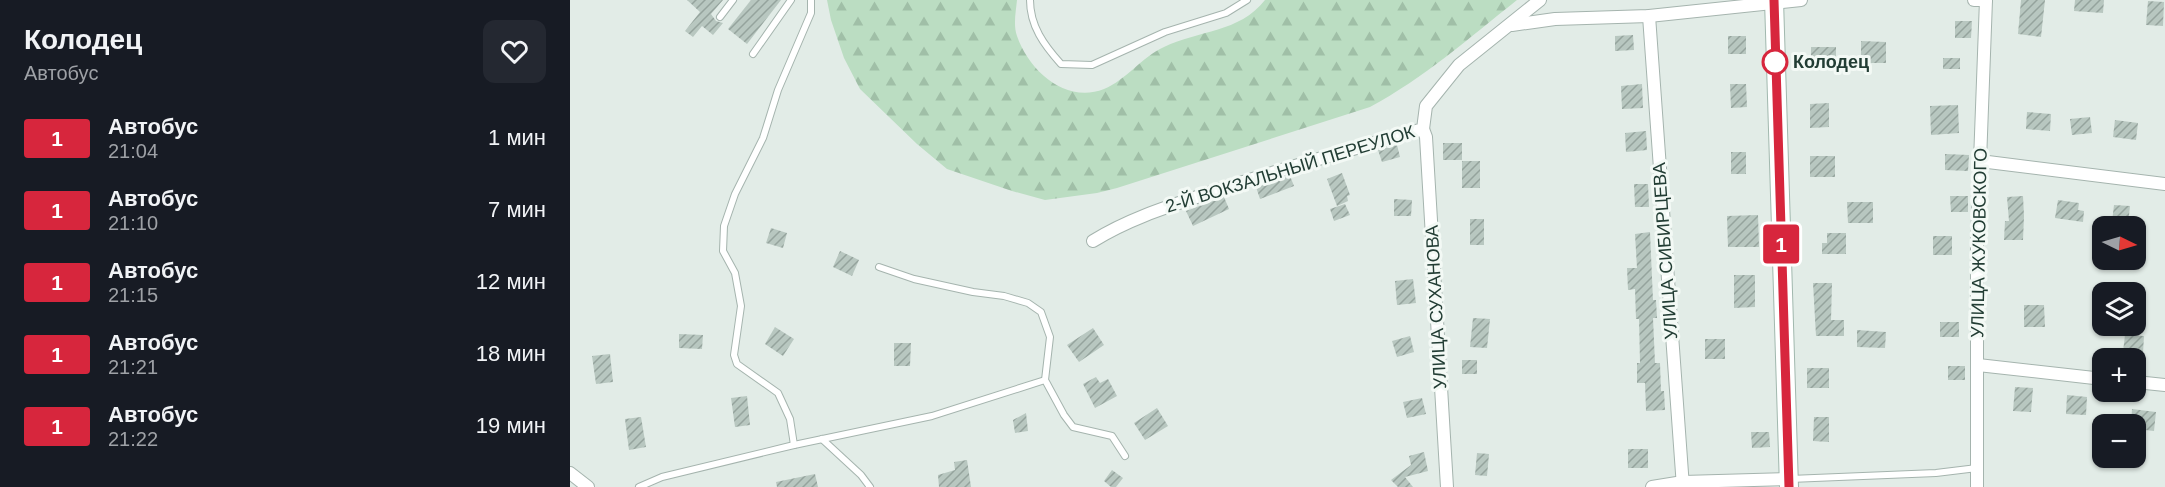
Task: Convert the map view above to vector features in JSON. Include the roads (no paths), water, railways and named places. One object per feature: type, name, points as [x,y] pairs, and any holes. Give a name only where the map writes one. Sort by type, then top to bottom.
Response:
[{"type":"main road","points":[[1774,1],[1789,483]]},
{"type":"street","name":"2-Й ВОКЗАЛЬНЫЙ ПЕРЕУЛОК","points":[[1093,241],[1117,226],[1141,216],[1255,178],[1423,129],[1426,106],[1459,64],[1510,26],[1540,0]]},
{"type":"street","points":[[1510,26],[1555,19],[1649,16],[1800,0]]},
{"type":"street","points":[[1974,0],[1986,0]]},
{"type":"street","name":"УЛИЦА ЖУКОВСКОГО","points":[[1977,487],[1977,242],[1986,0]]},
{"type":"street","name":"УЛИЦА СИБИРЦЕВА","points":[[1649,16],[1683,485]]},
{"type":"street","name":"УЛИЦА СУХАНОВА","points":[[1423,129],[1426,137],[1447,487]]},
{"type":"street","points":[[1980,161],[2165,184]]},
{"type":"street","points":[[1978,365],[2092,378]]},
{"type":"street","points":[[2146,383],[2165,385]]},
{"type":"street","points":[[570,473],[588,487]]},
{"type":"street","points":[[1652,487],[1789,483]]},
{"type":"lane","points":[[720,17],[733,0]]},
{"type":"lane","points":[[753,54],[791,0]]},
{"type":"lane","points":[[794,444],[790,419],[778,393],[738,364],[734,355],[741,306],[735,273],[723,251],[724,226],[735,194],[763,138],[778,90],[811,13],[811,0]]},
{"type":"lane","points":[[1030,0],[1030,13],[1043,44],[1061,64],[1075,66],[1092,65],[1165,32],[1226,13],[1247,0]]},
{"type":"lane","points":[[879,267],[914,279],[973,292],[1004,296],[1028,303],[1041,312],[1050,336],[1045,380],[1064,415],[1073,427],[1112,436],[1125,456]]},
{"type":"lane","points":[[639,487],[662,477],[794,444],[932,416],[1045,380]]},
{"type":"lane","points":[[822,439],[861,475],[870,487]]},
{"type":"lane","points":[[1789,483],[1977,468]]},
{"type":"place","name":"Колодец","points":[[1775,62]]}]
